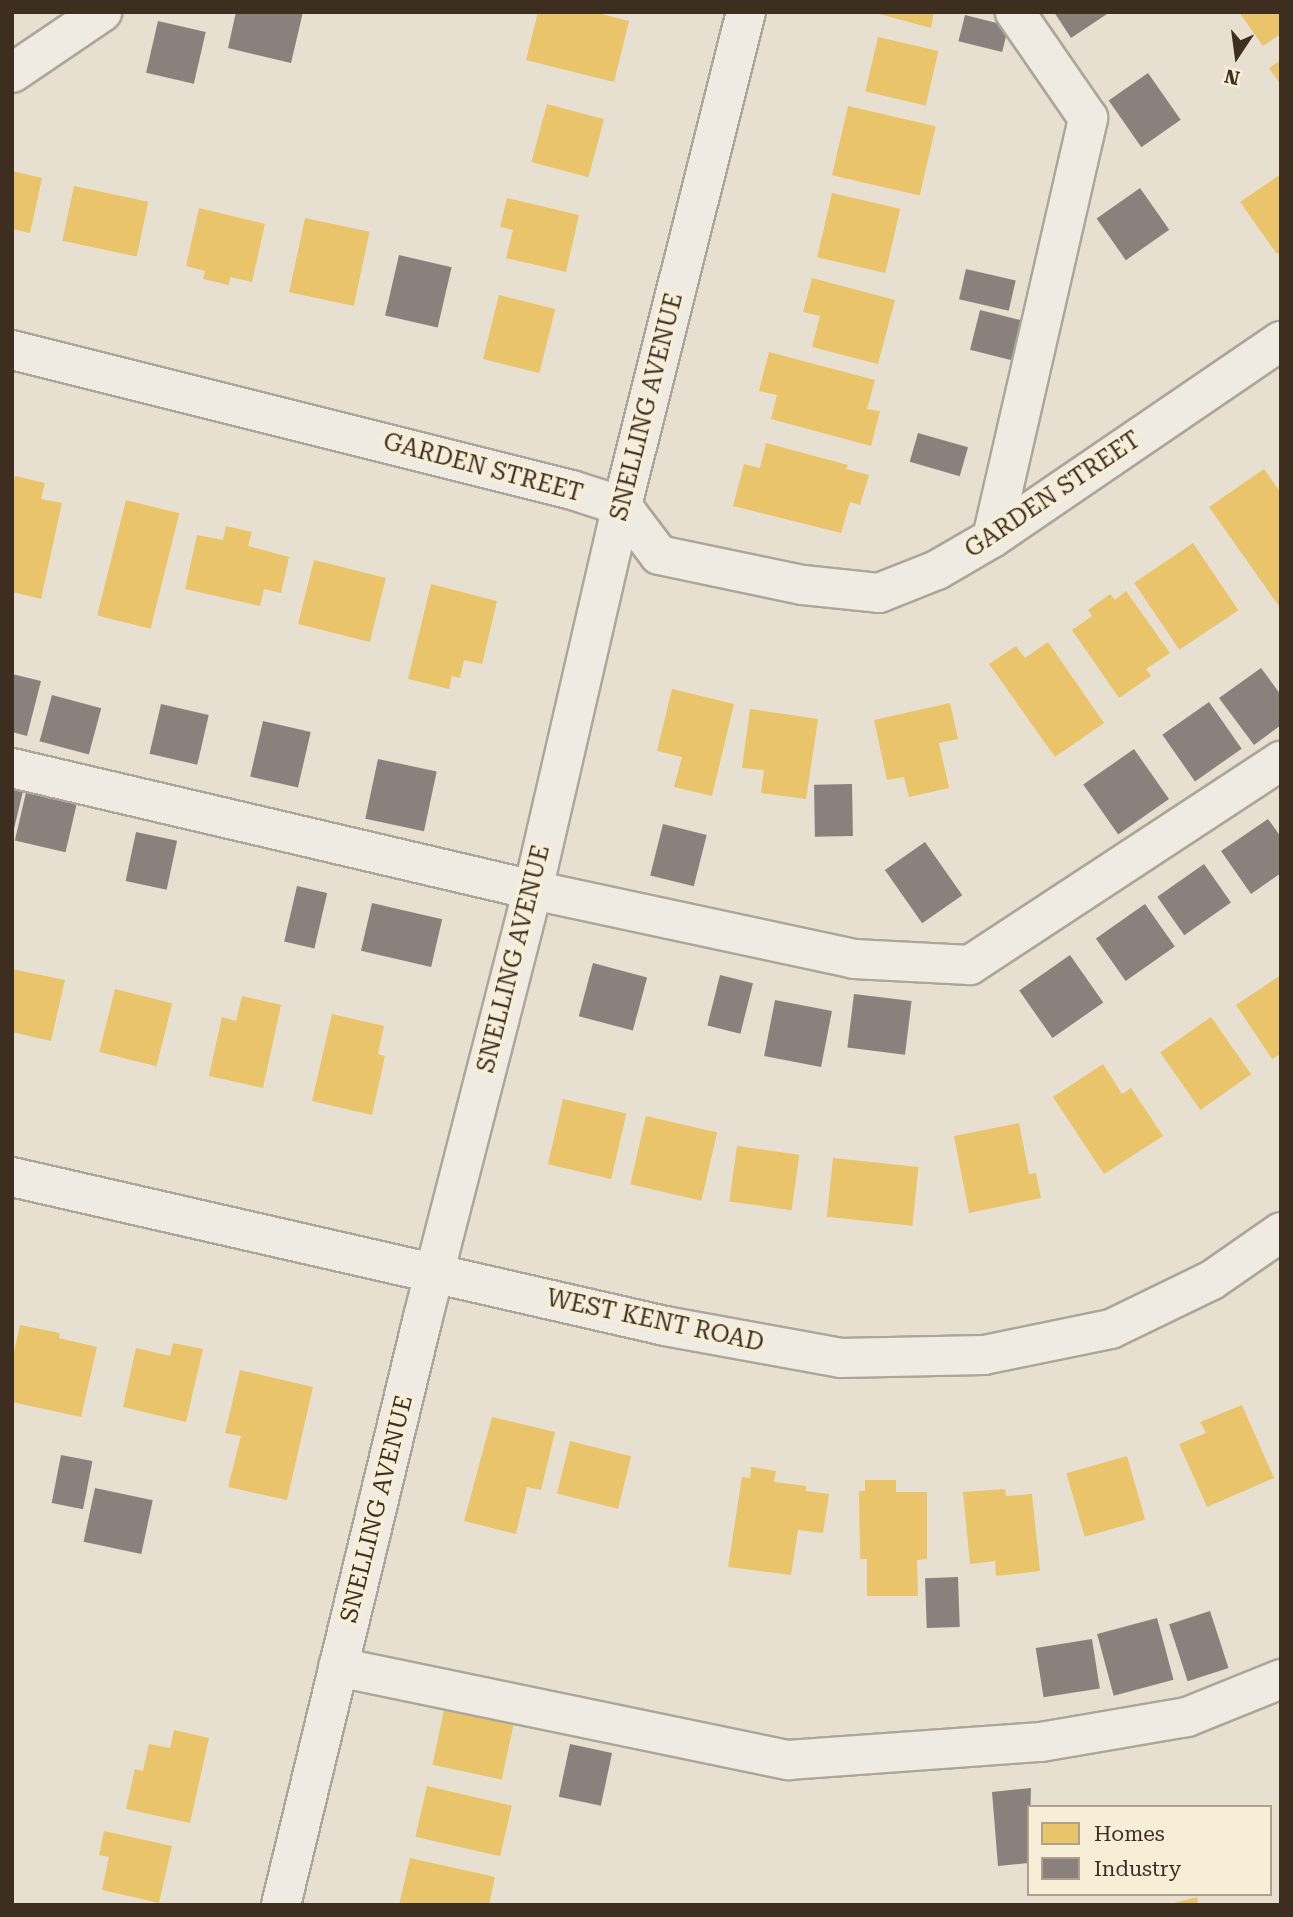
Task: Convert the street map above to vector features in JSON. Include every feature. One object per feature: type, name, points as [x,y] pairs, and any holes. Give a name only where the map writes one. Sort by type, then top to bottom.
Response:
[{"type":"street","points":[[12,73],[102,12]]},
{"type":"street","name":"SNELLING AVENUE","points":[[281,1905],[434,1273],[533,890],[622,506],[746,12]]},
{"type":"street","points":[[992,538],[1088,118],[1015,12]]},
{"type":"street","name":"GARDEN STREET","points":[[12,350],[521,475],[622,506],[659,555],[803,585],[879,593],[937,570],[992,538],[1281,341]]},
{"type":"street","points":[[12,768],[533,890],[854,959],[970,965],[1281,761]]},
{"type":"street","name":"WEST KENT ROAD","points":[[12,1177],[665,1326],[841,1358],[984,1355],[1111,1329],[1212,1280],[1281,1232]]},
{"type":"street","points":[[338,1667],[788,1760],[1041,1742],[1187,1717],[1281,1679]]},
{"type":"building: Homes","points":[[538,12],[593,12],[629,21],[614,82],[526,60]]},
{"type":"building: Homes","points":[[872,12],[934,12],[931,28]]},
{"type":"building: Homes","points":[[1239,12],[1281,12],[1281,34],[1263,46]]},
{"type":"building: Homes","points":[[878,37],[938,51],[926,106],[865,92]]},
{"type":"building: Homes","points":[[1281,60],[1281,85],[1269,68]]},
{"type":"building: Homes","points":[[547,104],[604,119],[588,177],[531,162]]},
{"type":"building: Homes","points":[[848,106],[936,126],[920,195],[832,175]]},
{"type":"building: Homes","points":[[12,171],[42,178],[30,233],[12,229]]},
{"type":"building: Homes","points":[[1281,174],[1281,252],[1277,254],[1240,202]]},
{"type":"building: Homes","points":[[74,186],[148,202],[137,257],[62,241]]},
{"type":"building: Homes","points":[[832,193],[900,209],[885,273],[817,257]]},
{"type":"building: Homes","points":[[507,198],[579,215],[566,272],[506,258],[513,230],[500,227]]},
{"type":"building: Homes","points":[[199,208],[265,224],[252,282],[230,277],[229,285],[203,279],[205,271],[186,266]]},
{"type":"building: Homes","points":[[305,218],[370,232],[354,306],[289,292]]},
{"type":"building: Homes","points":[[812,278],[895,300],[878,364],[812,347],[820,316],[803,312]]},
{"type":"building: Homes","points":[[499,295],[555,309],[539,373],[483,359]]},
{"type":"building: Homes","points":[[769,352],[875,380],[867,409],[880,411],[871,446],[771,419],[777,395],[759,391]]},
{"type":"building: Homes","points":[[766,443],[848,465],[846,469],[869,475],[860,505],[850,502],[841,533],[733,506],[744,464],[760,468]]},
{"type":"building: Homes","points":[[1264,469],[1281,493],[1281,609],[1209,507]]},
{"type":"building: Homes","points":[[15,476],[45,483],[41,499],[62,503],[41,599],[12,592],[12,490]]},
{"type":"building: Homes","points":[[126,500],[179,513],[151,629],[97,615]]},
{"type":"building: Homes","points":[[226,526],[252,532],[248,546],[289,557],[281,593],[264,589],[260,606],[185,589],[197,535],[223,540]]},
{"type":"building: Homes","points":[[1193,543],[1238,610],[1179,650],[1134,583]]},
{"type":"building: Homes","points":[[314,560],[386,578],[370,642],[298,624]]},
{"type":"building: Homes","points":[[431,584],[497,601],[482,664],[464,660],[460,678],[452,676],[449,689],[408,679]]},
{"type":"building: Homes","points":[[1126,591],[1170,653],[1146,669],[1151,676],[1119,698],[1072,630],[1092,616],[1088,610],[1110,594],[1115,600]]},
{"type":"building: Homes","points":[[1048,642],[1104,723],[1055,757],[989,664],[1016,646],[1025,658]]},
{"type":"building: Homes","points":[[672,689],[734,704],[712,796],[674,787],[682,757],[657,751]]},
{"type":"building: Homes","points":[[950,703],[958,739],[939,743],[949,788],[909,797],[904,777],[887,780],[874,720]]},
{"type":"building: Homes","points":[[750,709],[818,719],[806,799],[761,793],[764,770],[742,768]]},
{"type":"building: Homes","points":[[12,969],[65,980],[51,1041],[12,1032]]},
{"type":"building: Homes","points":[[1281,975],[1281,1054],[1272,1059],[1236,1005]]},
{"type":"building: Homes","points":[[115,989],[172,1003],[157,1066],[99,1052]]},
{"type":"building: Homes","points":[[242,996],[281,1005],[263,1088],[209,1076],[222,1017],[236,1021]]},
{"type":"building: Homes","points":[[332,1014],[384,1026],[378,1054],[385,1056],[372,1115],[312,1101]]},
{"type":"building: Homes","points":[[1211,1017],[1251,1074],[1200,1110],[1160,1053]]},
{"type":"building: Homes","points":[[1103,1064],[1122,1094],[1131,1088],[1163,1136],[1104,1174],[1053,1097]]},
{"type":"building: Homes","points":[[563,1099],[626,1114],[611,1179],[548,1164]]},
{"type":"building: Homes","points":[[646,1116],[717,1132],[701,1201],[630,1184]]},
{"type":"building: Homes","points":[[1019,1123],[1029,1174],[1036,1173],[1041,1198],[969,1213],[954,1136]]},
{"type":"building: Homes","points":[[737,1146],[799,1155],[792,1210],[729,1201]]},
{"type":"building: Homes","points":[[833,1158],[919,1167],[912,1226],[827,1217]]},
{"type":"building: Homes","points":[[20,1325],[60,1333],[59,1338],[97,1347],[81,1417],[12,1402],[12,1360]]},
{"type":"building: Homes","points":[[173,1343],[203,1349],[186,1422],[123,1407],[136,1348],[170,1356]]},
{"type":"building: Homes","points":[[240,1370],[313,1387],[287,1500],[228,1487],[241,1436],[225,1433]]},
{"type":"building: Homes","points":[[1242,1405],[1274,1478],[1207,1507],[1179,1444],[1206,1433],[1200,1422]]},
{"type":"building: Homes","points":[[492,1417],[555,1432],[541,1490],[527,1487],[516,1534],[464,1521]]},
{"type":"building: Homes","points":[[570,1441],[631,1456],[618,1509],[557,1493]]},
{"type":"building: Homes","points":[[1127,1456],[1145,1519],[1085,1537],[1066,1473]]},
{"type":"building: Homes","points":[[751,1467],[776,1471],[774,1482],[806,1486],[806,1491],[829,1494],[823,1533],[798,1530],[791,1575],[728,1567],[742,1477],[750,1478]]},
{"type":"building: Homes","points":[[865,1480],[896,1480],[896,1492],[927,1492],[927,1559],[917,1560],[918,1596],[867,1596],[867,1559],[860,1559],[859,1491],[865,1491]]},
{"type":"building: Homes","points":[[1005,1489],[1006,1496],[1032,1494],[1040,1571],[996,1576],[995,1561],[970,1564],[963,1492]]},
{"type":"building: Homes","points":[[444,1710],[513,1725],[502,1780],[432,1765]]},
{"type":"building: Homes","points":[[174,1730],[209,1738],[190,1823],[126,1809],[135,1769],[143,1771],[149,1744],[170,1748]]},
{"type":"building: Homes","points":[[427,1786],[512,1806],[500,1856],[415,1837]]},
{"type":"building: Homes","points":[[104,1831],[172,1846],[159,1903],[102,1890],[109,1857],[99,1855]]},
{"type":"building: Homes","points":[[410,1858],[495,1877],[489,1905],[399,1905]]},
{"type":"building: Homes","points":[[1197,1897],[1199,1905],[1170,1905],[1170,1904]]},
{"type":"building: Industry","points":[[236,12],[303,12],[291,63],[228,48]]},
{"type":"building: Industry","points":[[1054,12],[1110,12],[1071,38]]},
{"type":"building: Industry","points":[[965,15],[1009,26],[1002,52],[958,41]]},
{"type":"building: Industry","points":[[158,21],[206,32],[194,84],[146,73]]},
{"type":"building: Industry","points":[[1148,73],[1181,120],[1141,147],[1109,101]]},
{"type":"building: Industry","points":[[1140,188],[1169,230],[1126,260],[1097,218]]},
{"type":"building: Industry","points":[[399,255],[452,267],[438,328],[385,315]]},
{"type":"building: Industry","points":[[966,269],[1016,280],[1009,311],[959,299]]},
{"type":"building: Industry","points":[[980,310],[1028,322],[1018,362],[970,350]]},
{"type":"building: Industry","points":[[918,433],[968,447],[960,476],[910,462]]},
{"type":"building: Industry","points":[[1261,668],[1281,695],[1281,725],[1254,745],[1219,698]]},
{"type":"building: Industry","points":[[12,674],[41,681],[27,736],[12,732]]},
{"type":"building: Industry","points":[[52,695],[101,708],[89,755],[40,741]]},
{"type":"building: Industry","points":[[1209,702],[1242,749],[1195,781],[1162,735]]},
{"type":"building: Industry","points":[[161,704],[209,715],[197,765],[150,754]]},
{"type":"building: Industry","points":[[263,721],[311,732],[298,788],[250,777]]},
{"type":"building: Industry","points":[[1134,749],[1169,799],[1118,835],[1083,785]]},
{"type":"building: Industry","points":[[378,759],[437,771],[424,831],[365,819]]},
{"type":"building: Industry","points":[[12,784],[24,787],[13,833],[12,833]]},
{"type":"building: Industry","points":[[852,784],[853,836],[815,837],[814,785]]},
{"type":"building: Industry","points":[[27,788],[78,800],[66,852],[15,841]]},
{"type":"building: Industry","points":[[1268,819],[1281,837],[1281,873],[1251,894],[1221,851]]},
{"type":"building: Industry","points":[[663,824],[707,835],[694,886],[650,875]]},
{"type":"building: Industry","points":[[136,832],[177,841],[167,890],[126,881]]},
{"type":"building: Industry","points":[[925,842],[962,895],[922,923],[885,870]]},
{"type":"building: Industry","points":[[1204,864],[1231,903],[1184,935],[1157,897]]},
{"type":"building: Industry","points":[[297,886],[327,893],[314,949],[284,942]]},
{"type":"building: Industry","points":[[372,903],[442,919],[431,967],[361,951]]},
{"type":"building: Industry","points":[[1145,904],[1175,947],[1126,981],[1096,938]]},
{"type":"building: Industry","points":[[1070,955],[1103,1003],[1052,1038],[1019,991]]},
{"type":"building: Industry","points":[[593,963],[647,977],[633,1031],[579,1016]]},
{"type":"building: Industry","points":[[720,975],[753,983],[740,1034],[707,1025]]},
{"type":"building: Industry","points":[[854,994],[912,1001],[905,1055],[847,1048]]},
{"type":"building: Industry","points":[[775,1000],[832,1011],[821,1067],[764,1056]]},
{"type":"building: Industry","points":[[61,1455],[92,1461],[83,1509],[52,1503]]},
{"type":"building: Industry","points":[[95,1488],[153,1500],[141,1554],[84,1542]]},
{"type":"building: Industry","points":[[958,1577],[960,1627],[927,1628],[925,1578]]},
{"type":"building: Industry","points":[[1210,1611],[1229,1668],[1188,1681],[1169,1624]]},
{"type":"building: Industry","points":[[1157,1618],[1174,1680],[1114,1696],[1097,1634]]},
{"type":"building: Industry","points":[[1092,1639],[1100,1688],[1044,1697],[1036,1648]]},
{"type":"building: Industry","points":[[570,1744],[612,1753],[601,1806],[559,1797]]},
{"type":"building: Industry","points":[[1031,1788],[1031,1805],[1027,1805],[1027,1863],[998,1866],[992,1792]]}]
